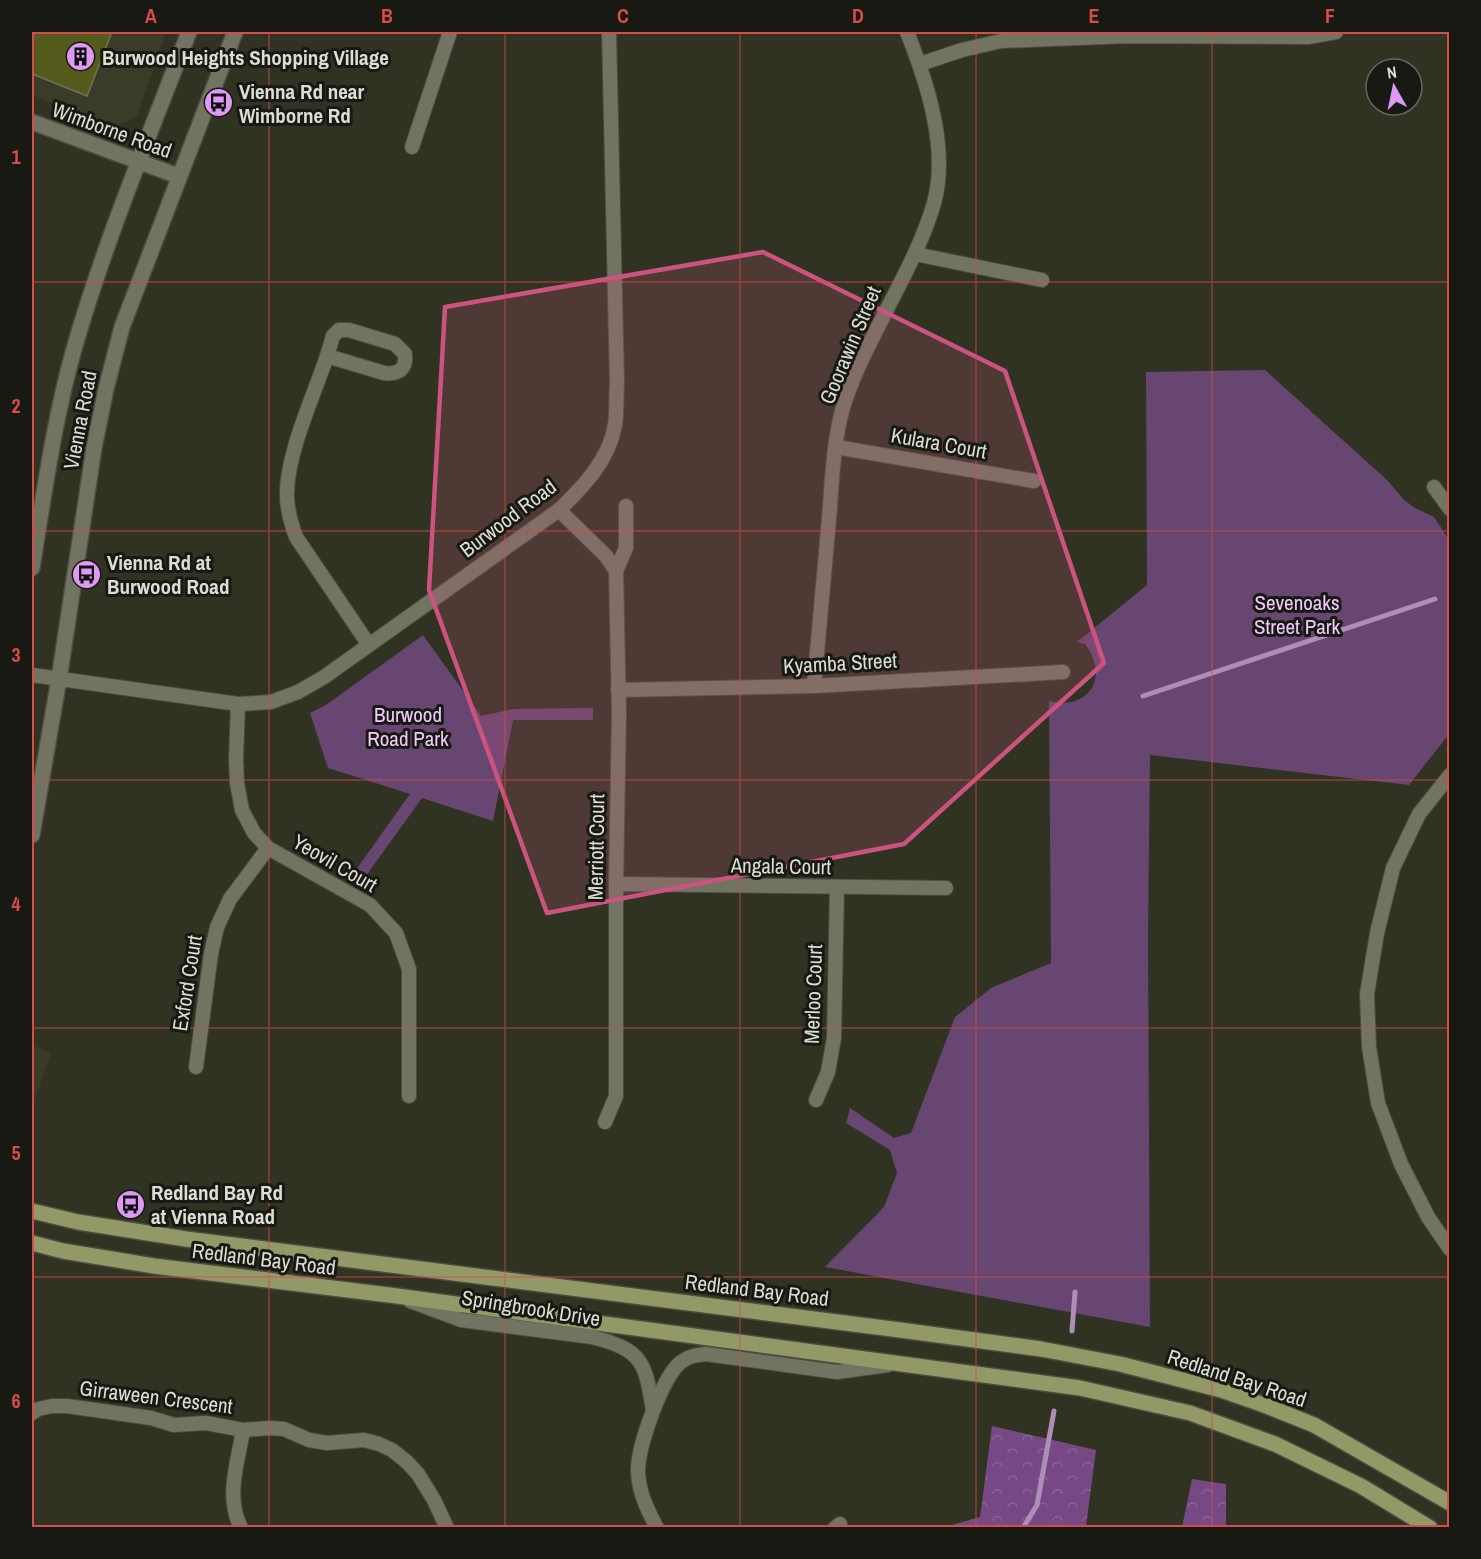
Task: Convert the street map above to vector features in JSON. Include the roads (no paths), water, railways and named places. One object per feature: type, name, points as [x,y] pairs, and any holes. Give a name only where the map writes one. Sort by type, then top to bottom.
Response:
[{"type":"main road","name":"Vienna Road","points":[[32,568],[53,434],[74,349],[97,277],[189,32]]},
{"type":"main road","name":"Vienna Road","points":[[32,835],[34,809],[59,680],[94,448],[106,389],[122,327],[235,32]]},
{"type":"main road","name":"Wimborne Road","points":[[32,122],[178,176]]},
{"type":"main road","name":"Redland Bay Road","points":[[32,1211],[78,1222],[186,1239],[1041,1349],[1120,1364],[1221,1390],[1314,1425],[1449,1503]]},
{"type":"main road","name":"Redland Bay Road","points":[[32,1243],[63,1251],[154,1266],[397,1296],[1080,1388],[1190,1413],[1275,1444],[1361,1486],[1430,1527]]},
{"type":"main road","points":[[32,1254],[63,1251]]},
{"type":"street","points":[[412,147],[450,32]]},
{"type":"street","name":"Burwood Road","points":[[32,675],[238,705],[271,702],[298,692],[324,677],[559,510],[584,486],[603,460],[615,426],[616,371],[609,32]]},
{"type":"street","name":"Goorawin Street","points":[[814,686],[836,447],[842,412],[853,380],[915,254],[934,202],[938,160],[935,122],[920,64],[907,32]]},
{"type":"street","points":[[920,64],[962,50],[1001,41],[1128,34],[1308,37],[1336,32]]},
{"type":"street","points":[[915,254],[1042,280]]},
{"type":"street","points":[[327,356],[392,374],[400,372],[406,361],[401,349],[395,344],[349,330],[336,333],[327,356],[291,460],[286,492],[296,537],[369,645]]},
{"type":"street","name":"Kulara Court","points":[[836,447],[1034,481]]},
{"type":"street","points":[[1434,487],[1449,509]]},
{"type":"street","name":"Merriott Court","points":[[604,1122],[616,1096],[618,690],[616,571],[626,548],[626,506]]},
{"type":"street","points":[[559,510],[606,556],[616,571]]},
{"type":"street","name":"Kyamba Street","points":[[618,690],[814,686],[1064,672]]},
{"type":"street","name":"Yeovil Court","points":[[238,705],[237,783],[242,810],[254,833],[268,848],[370,905],[396,933],[409,969],[409,1096]]},
{"type":"street","points":[[1449,775],[1419,814],[1393,868],[1377,933],[1367,994],[1369,1047],[1378,1103],[1401,1164],[1428,1217],[1449,1249]]},
{"type":"street","name":"Exford Court","points":[[196,1067],[211,954],[217,927],[230,899],[268,848]]},
{"type":"street","name":"Angala Court","points":[[616,884],[946,888]]},
{"type":"street","name":"Merloo Court","points":[[816,1100],[828,1072],[834,1038],[837,887]]},
{"type":"street","name":"Springbrook Drive","points":[[397,1296],[461,1320],[592,1337],[611,1342],[627,1350],[643,1365],[647,1374],[653,1410]]},
{"type":"street","name":"Springbrook Drive","points":[[657,1527],[645,1505],[639,1487],[640,1451],[653,1410],[673,1370],[692,1355],[706,1354],[837,1372],[901,1364]]},
{"type":"street","name":"Girraween Crescent","points":[[32,1413],[51,1406],[68,1406],[151,1418],[174,1425],[206,1423],[243,1430],[284,1429],[309,1440],[327,1443],[364,1440],[385,1447],[407,1462],[418,1474],[447,1527]]},
{"type":"street","points":[[241,1527],[234,1507],[232,1487],[243,1430]]},
{"type":"waterway","points":[[1143,696],[1435,599]]},
{"type":"waterway","points":[[1072,1331],[1075,1292]]},
{"type":"waterway","points":[[1023,1528],[1037,1505],[1054,1411]]},
{"type":"place","name":"Burwood Heights Shopping Village","points":[[81,57]]},
{"type":"place","name":"Vienna Rd near Wimborne Rd","points":[[218,103]]},
{"type":"place","name":"Vienna Rd at Burwood Road","points":[[86,574]]},
{"type":"place","name":"Redland Bay Rd at Vienna Road","points":[[130,1204]]},
{"type":"park label","name":"Sevenoaks Street Park","points":[[1297,614]]},
{"type":"park label","name":"Burwood Road Park","points":[[408,726]]}]
